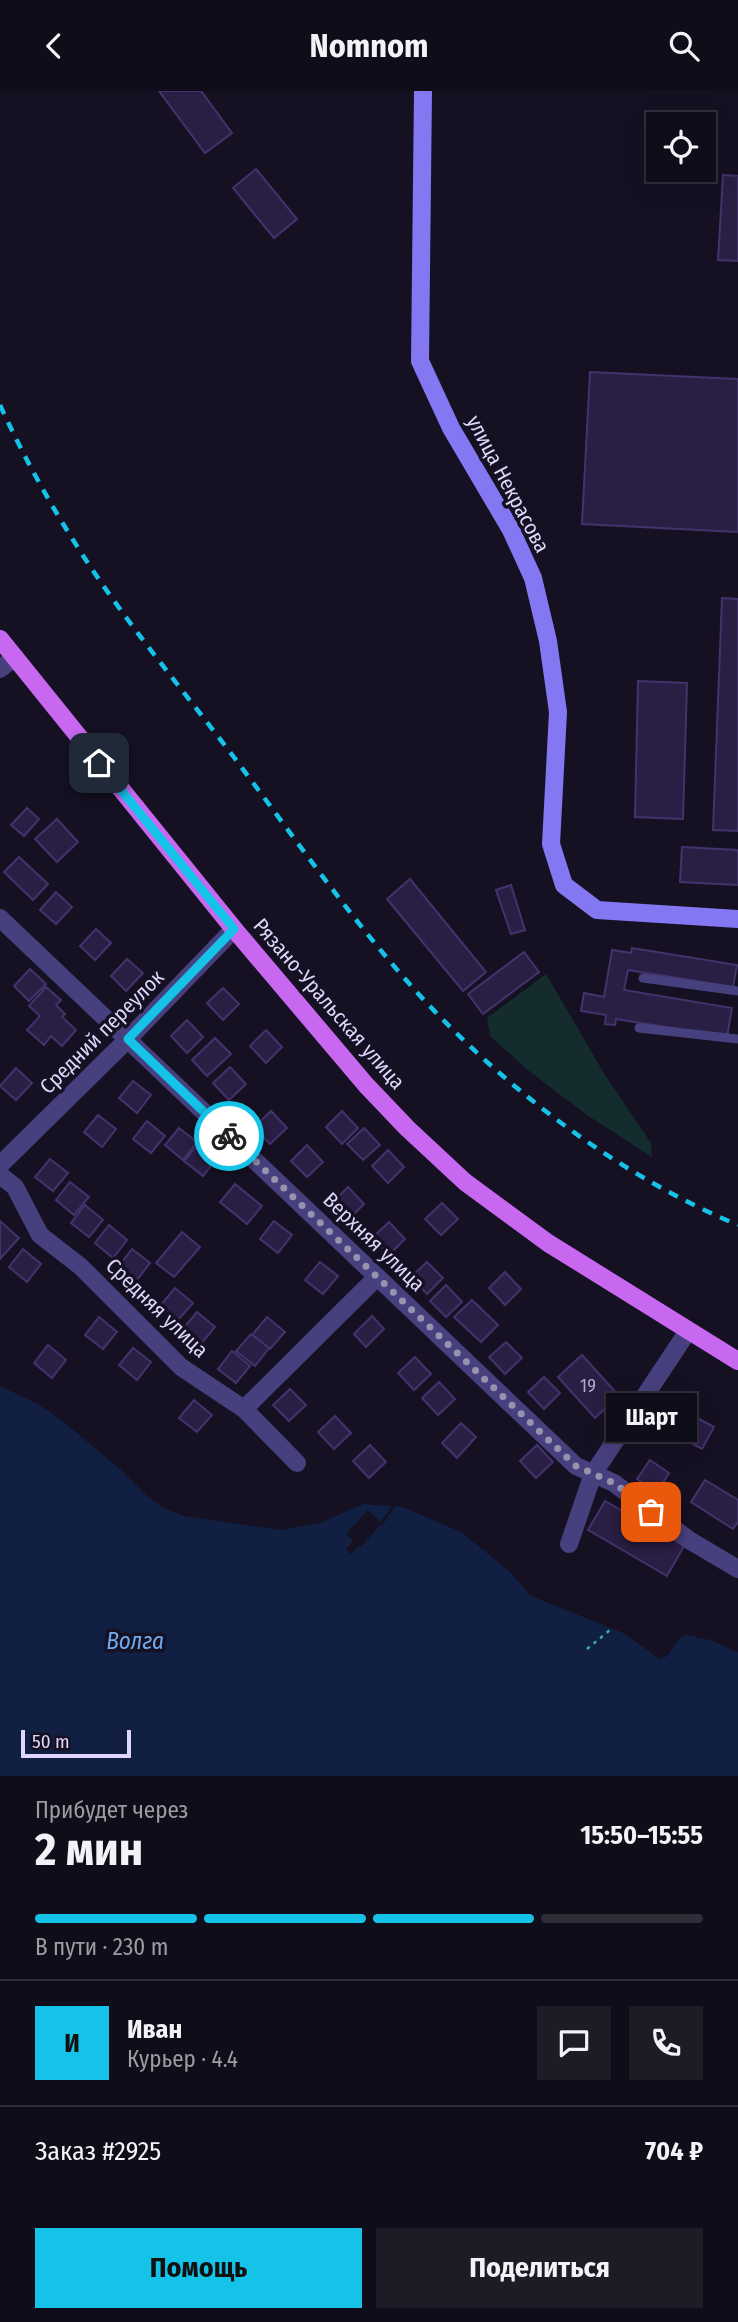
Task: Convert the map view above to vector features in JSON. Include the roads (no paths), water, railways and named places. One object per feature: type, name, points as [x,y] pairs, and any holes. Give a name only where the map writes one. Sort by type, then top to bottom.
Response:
[{"type":"main road","name":"Рязано-Уральская улица","points":[[0,639],[234,929],[366,1085],[407,1128],[464,1182],[548,1244],[738,1361]]},
{"type":"street","name":"улица Некрасова","points":[[422,91],[420,361],[451,428],[510,530],[533,578],[548,641],[558,712],[551,844],[564,885],[597,910],[738,919]]},
{"type":"street","points":[[0,669],[15,657]]},
{"type":"street","name":"Верхняя улица","points":[[0,918],[576,1466],[614,1483],[689,1540],[738,1569]]},
{"type":"street","name":"Средний переулок","points":[[0,1165],[128,1039],[234,929]]},
{"type":"street","name":"Средняя улица","points":[[0,1175],[15,1187],[40,1235],[80,1266],[181,1367],[244,1409],[298,1463]]},
{"type":"street","points":[[244,1409],[377,1277]]},
{"type":"street","points":[[569,1544],[593,1474],[688,1331]]},
{"type":"lane","points":[[643,978],[738,991]]},
{"type":"lane","points":[[639,1028],[738,1039]]},
{"type":"water","name":"Волга","points":[[0,1386],[40,1405],[120,1469],[148,1497],[165,1509],[184,1516],[281,1530],[320,1523],[363,1504],[403,1507],[461,1532],[509,1571],[531,1596],[623,1633],[660,1659],[668,1655],[678,1640],[686,1635],[710,1640],[738,1652],[738,1776],[0,1776]]},
{"type":"railway","points":[[0,405],[55,510],[112,598],[349,911],[424,1000],[493,1067],[569,1129],[651,1182],[738,1225]]},
{"type":"place","name":"Шарт","points":[[651,1512]]}]
